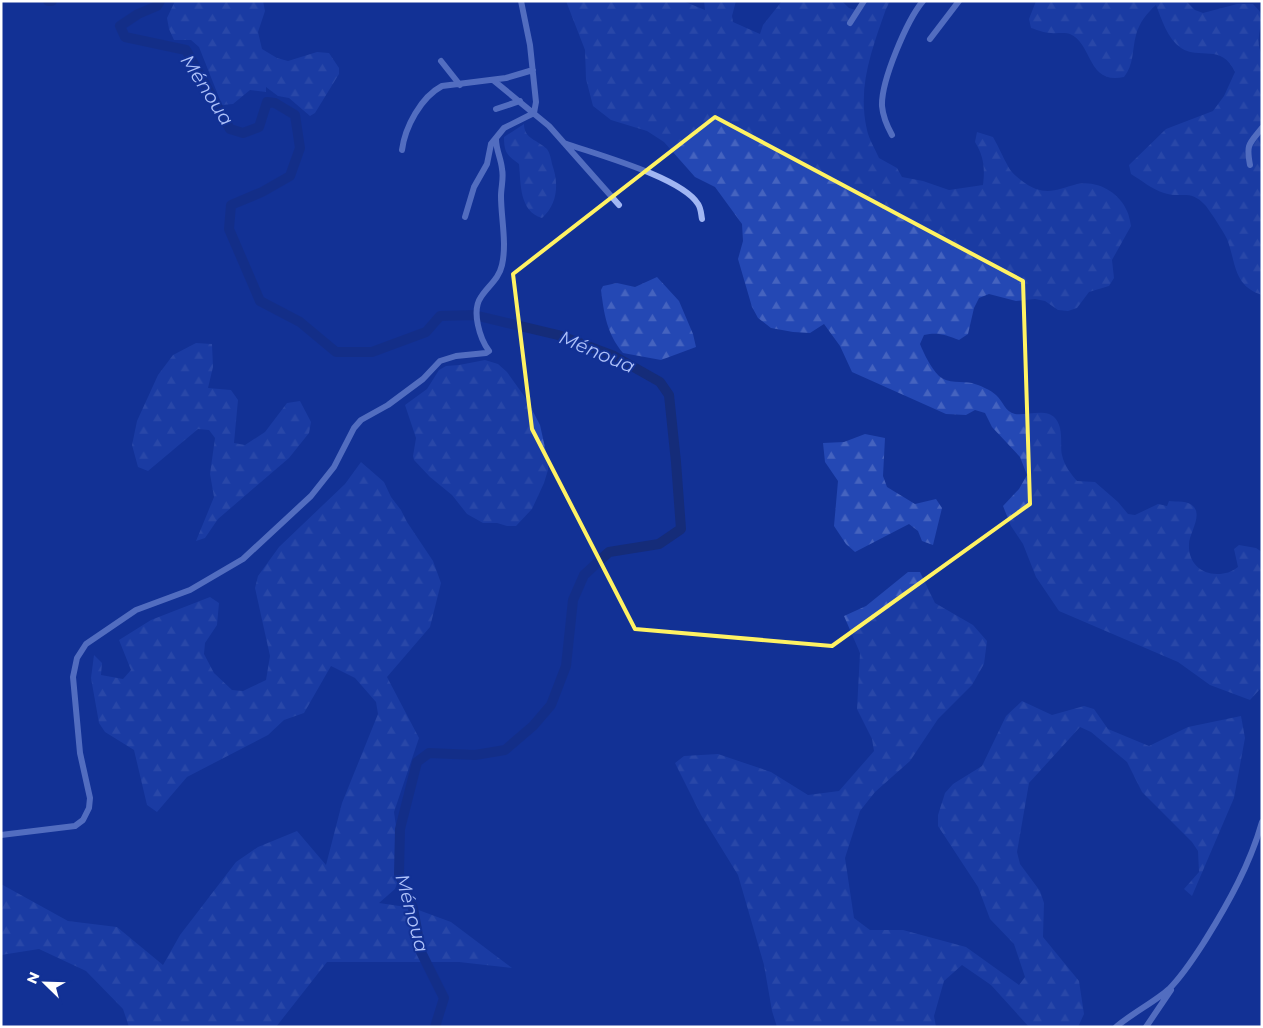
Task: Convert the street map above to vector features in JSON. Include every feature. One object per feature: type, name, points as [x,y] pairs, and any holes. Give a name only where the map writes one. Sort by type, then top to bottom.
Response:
[{"type":"street","points":[[521,1],[533,70],[536,102],[534,112]]},
{"type":"street","points":[[850,23],[864,1]]},
{"type":"street","points":[[892,135],[883,113],[883,94],[902,37],[923,1]]},
{"type":"street","points":[[930,40],[959,1]]},
{"type":"street","points":[[442,61],[460,84]]},
{"type":"street","points":[[402,150],[403,142],[415,115],[430,94],[442,86],[494,80],[533,70]]},
{"type":"street","points":[[494,80],[549,126],[619,205]]},
{"type":"street","points":[[496,109],[520,101]]},
{"type":"street","points":[[465,217],[474,187],[487,164],[489,147],[504,128],[534,112]]},
{"type":"street","points":[[1250,165],[1248,146],[1262,128]]},
{"type":"street","points":[[1,836],[75,826],[83,820],[89,808],[90,798],[80,753],[74,677],[77,658],[86,644],[136,610],[190,590],[243,559],[311,496],[334,467],[354,428],[361,420],[388,405],[423,379],[440,361],[456,356],[486,353],[489,351],[478,327],[477,306],[482,296],[495,281],[502,264],[502,168],[496,147],[496,139]]},
{"type":"street","points":[[563,143],[652,174],[674,185],[689,194],[699,205],[702,219]]},
{"type":"street","points":[[1146,1027],[1218,920],[1242,877],[1262,822]]},
{"type":"street","points":[[1116,1027],[1168,990],[1181,975]]},
{"type":"highlighted area","points":[[715,117],[1023,281],[1030,504],[832,646],[635,629],[532,429],[513,274]]},
{"type":"green space","points":[[175,1],[263,1],[265,11],[258,32],[262,49],[277,58],[288,61],[317,52],[329,53],[339,68],[339,74],[315,113],[310,116],[289,98],[278,96],[266,87],[266,92],[250,90],[233,104],[222,105],[199,47],[191,40],[174,40],[169,29],[167,18]]},
{"type":"green space","points":[[566,1],[683,1],[705,10],[704,1],[736,1],[732,16],[733,22],[760,34],[763,25],[782,1],[842,1],[849,8],[856,10],[866,1],[890,1],[871,54],[865,83],[864,114],[867,130],[879,158],[897,168],[902,177],[923,181],[949,190],[983,185],[983,163],[975,142],[977,132],[993,137],[1011,171],[1032,188],[1052,191],[1085,183],[1100,186],[1119,198],[1127,211],[1131,226],[1112,260],[1114,278],[1109,286],[1089,292],[1077,308],[1068,311],[1058,310],[1045,301],[1035,299],[1016,301],[989,294],[979,298],[974,308],[968,334],[959,340],[942,334],[924,335],[920,344],[936,373],[943,379],[972,383],[985,388],[996,395],[1006,409],[1012,413],[1046,413],[1055,418],[1061,431],[1063,459],[1072,475],[1077,481],[1095,482],[1118,502],[1128,514],[1135,515],[1158,504],[1167,506],[1169,501],[1186,502],[1192,505],[1197,516],[1189,550],[1193,561],[1200,569],[1217,574],[1235,569],[1238,567],[1234,549],[1239,545],[1256,548],[1262,552],[1262,687],[1250,700],[1210,685],[1178,662],[1059,611],[1036,577],[1023,544],[1011,526],[1003,506],[1019,489],[1027,475],[1020,457],[992,427],[985,413],[975,410],[966,415],[946,414],[852,372],[840,346],[824,324],[810,333],[793,332],[771,328],[758,318],[752,307],[738,259],[743,241],[742,224],[715,187],[695,177],[664,142],[647,131],[611,120],[593,106],[586,79],[585,50]]},
{"type":"green space","points":[[1036,1],[1186,1],[1195,10],[1203,13],[1237,4],[1253,4],[1259,10],[1261,19],[1259,44],[1262,55],[1262,295],[1246,286],[1241,279],[1234,264],[1227,239],[1206,206],[1195,197],[1170,195],[1156,190],[1131,174],[1129,165],[1166,129],[1213,111],[1224,96],[1235,72],[1230,63],[1217,55],[1195,53],[1181,48],[1169,34],[1156,5],[1139,26],[1131,62],[1124,77],[1112,78],[1103,75],[1097,70],[1083,46],[1070,34],[1046,32],[1031,28],[1029,19]]},
{"type":"green space","points":[[524,124],[526,133],[547,149],[556,178],[554,200],[542,218],[534,214],[525,203],[521,188],[519,164],[509,156],[505,147],[504,137]]},
{"type":"green space","points":[[657,277],[679,301],[693,334],[696,347],[661,360],[623,353],[610,331],[601,290],[603,286],[617,283],[635,287]]},
{"type":"green space","points":[[196,343],[212,344],[213,367],[208,388],[231,390],[238,400],[234,443],[245,445],[265,432],[287,403],[300,401],[311,422],[309,433],[289,458],[218,519],[205,538],[196,541],[214,497],[210,474],[215,438],[209,430],[198,429],[148,471],[138,467],[132,445],[137,421],[158,375],[173,355]]},
{"type":"green space","points":[[485,360],[498,364],[507,372],[527,400],[540,425],[548,461],[548,470],[544,483],[532,509],[516,526],[483,523],[467,514],[452,495],[430,477],[414,460],[413,456],[416,438],[405,405],[427,389],[439,370],[446,366]]},
{"type":"green space","points":[[865,434],[885,438],[883,476],[887,487],[915,504],[936,499],[942,508],[933,545],[922,541],[918,531],[909,524],[855,552],[846,544],[834,526],[838,481],[825,462],[823,443],[844,442]]},
{"type":"green space","points":[[361,462],[384,482],[391,497],[433,561],[441,583],[430,627],[387,677],[419,738],[394,812],[402,868],[395,889],[379,903],[413,908],[451,922],[512,968],[459,962],[327,962],[276,1027],[129,1027],[123,1009],[86,971],[39,949],[1,955],[1,884],[68,921],[117,927],[163,965],[180,935],[236,862],[258,847],[297,831],[326,865],[342,803],[378,714],[376,702],[355,678],[331,666],[304,713],[284,720],[268,735],[187,777],[157,812],[147,805],[134,750],[105,732],[99,723],[91,678],[94,655],[102,663],[101,675],[123,679],[131,670],[119,640],[151,620],[210,597],[219,603],[217,625],[205,643],[204,654],[214,673],[232,690],[243,691],[266,680],[270,656],[255,588],[258,576],[279,547],[345,484]]},
{"type":"green space","points":[[908,572],[920,572],[935,603],[973,625],[987,641],[984,664],[972,685],[938,719],[910,761],[875,792],[860,811],[845,858],[854,918],[870,930],[903,930],[966,947],[1019,985],[1025,977],[1014,944],[990,919],[978,887],[938,826],[938,815],[945,793],[953,784],[982,766],[1006,716],[1022,701],[1052,715],[1084,706],[1094,709],[1108,729],[1149,746],[1188,727],[1241,716],[1245,738],[1234,798],[1192,896],[1184,889],[1199,872],[1198,851],[1192,842],[1142,792],[1127,762],[1091,732],[1080,727],[1029,783],[1017,852],[1020,864],[1040,891],[1044,903],[1043,937],[1079,981],[1084,1014],[1078,1027],[1029,1027],[991,985],[962,965],[944,981],[934,1016],[936,1027],[777,1027],[772,1011],[764,965],[738,875],[701,815],[675,763],[684,756],[718,754],[771,772],[808,795],[839,791],[874,751],[872,739],[857,709],[860,653],[844,616],[866,606]]},
{"type":"waterway","name":"Ménoua","points":[[160,1],[157,6],[138,14],[120,26],[125,37],[186,50],[230,129],[243,133],[259,127],[267,102],[275,103],[295,115],[300,148],[290,176],[262,192],[231,205],[229,229],[260,301],[300,322],[336,352],[372,352],[426,332],[440,316],[474,315],[558,335],[614,356],[660,382],[669,395],[681,529],[659,544],[609,552],[584,575],[573,600],[566,666],[551,705],[533,726],[505,750],[475,755],[429,753],[417,762],[400,829],[399,874],[413,908],[421,952],[444,998],[435,1027]]}]
